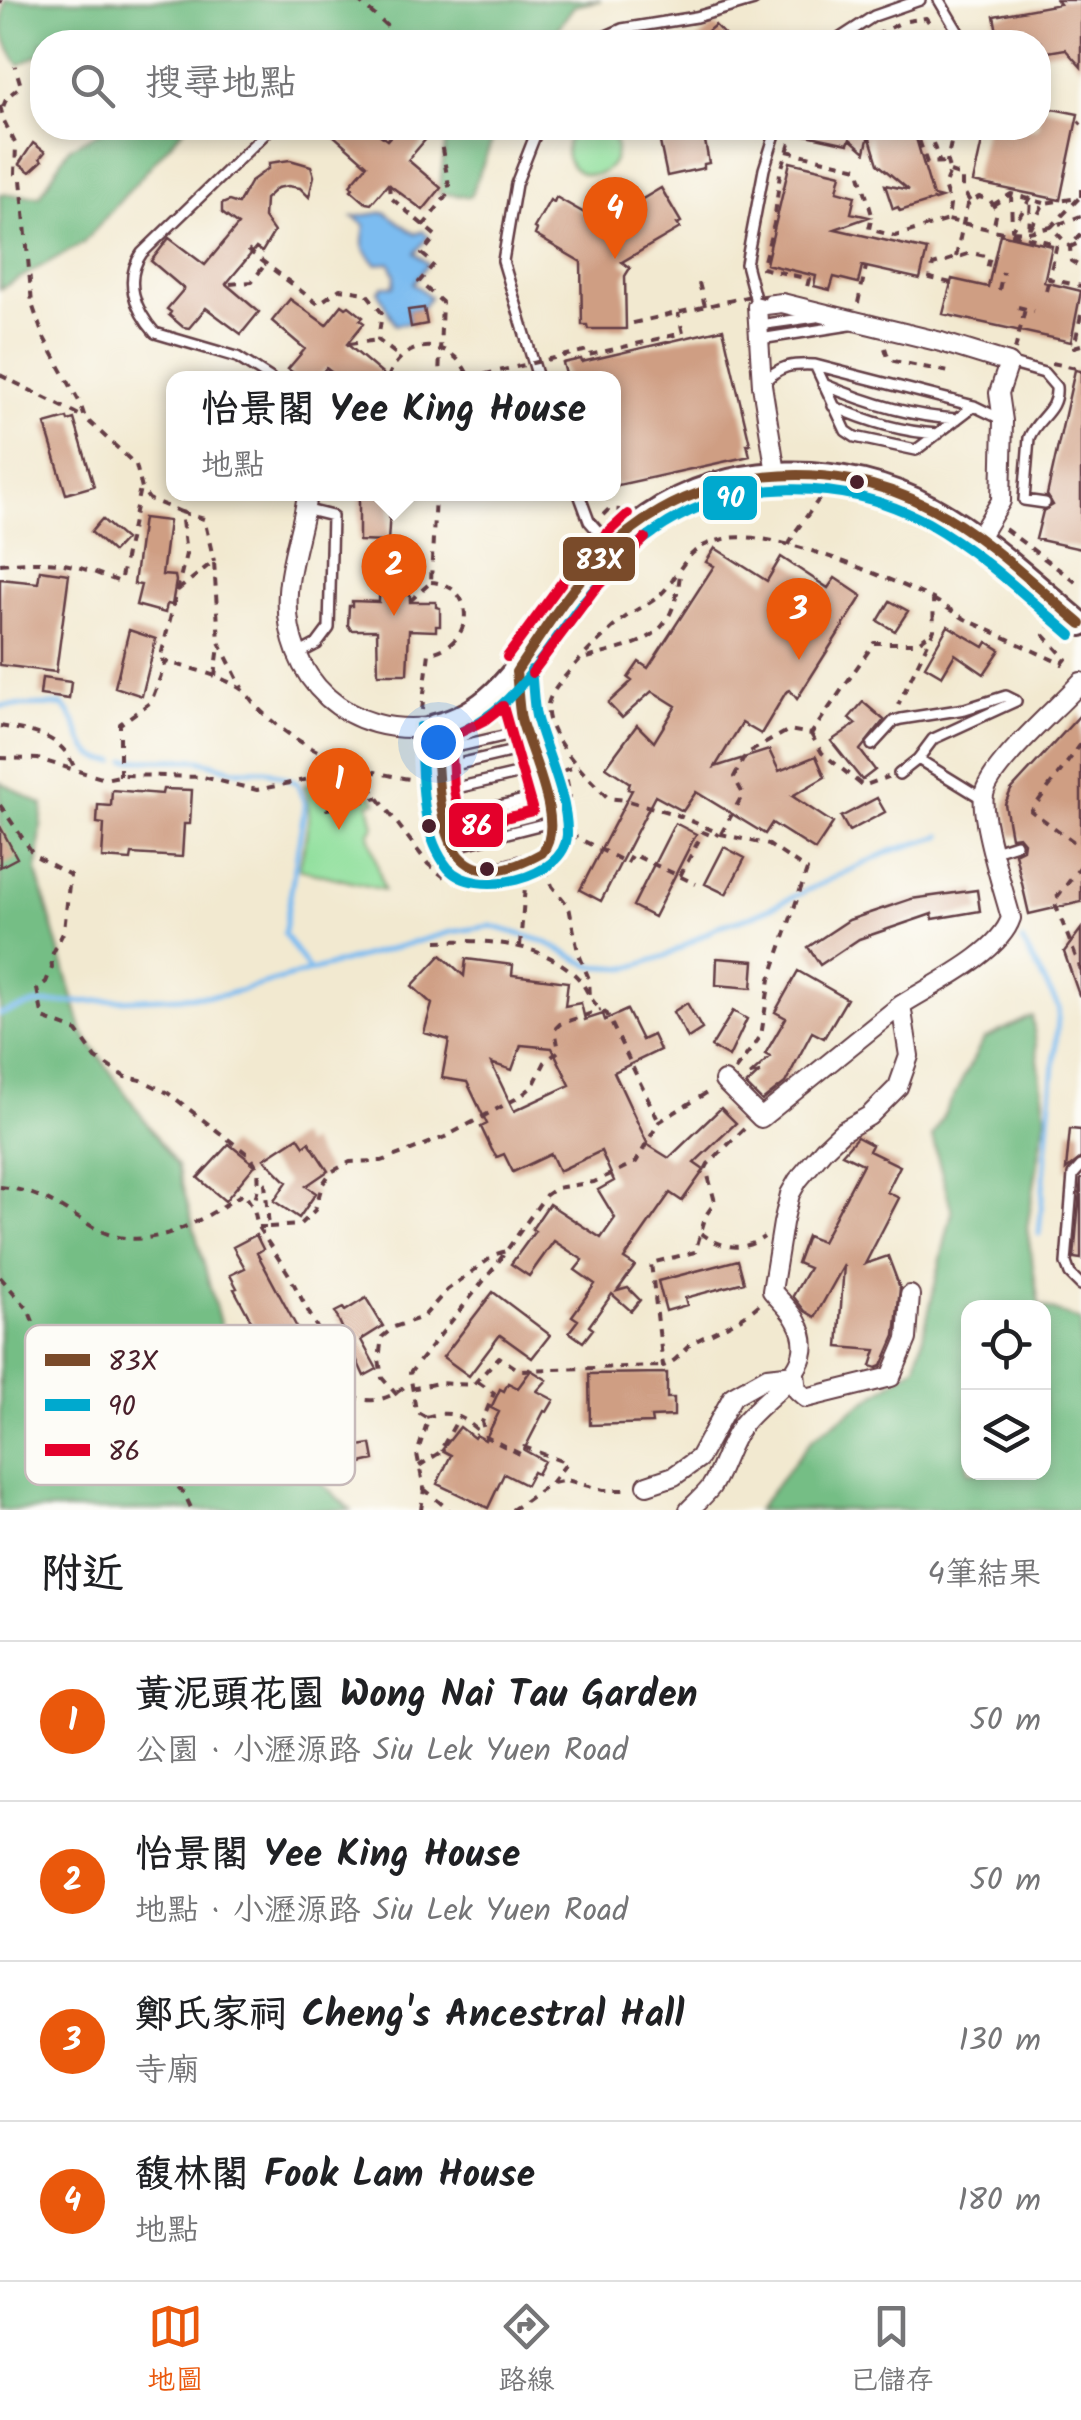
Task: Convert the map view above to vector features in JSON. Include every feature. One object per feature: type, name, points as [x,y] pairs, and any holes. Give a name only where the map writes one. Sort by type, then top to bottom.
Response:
[{"type":"street","points":[[776,473],[762,386],[762,317],[782,303],[1011,358],[999,393],[1003,420],[1001,501],[978,540]]},
{"type":"street","points":[[306,501],[287,594],[297,654],[306,675],[318,688],[358,718],[392,729],[435,726],[461,718],[484,704],[516,672],[545,627],[611,547],[652,514],[726,482],[776,473],[811,473],[870,484],[929,506],[978,540],[1081,624]]},
{"type":"street","points":[[724,1080],[761,1118],[900,1004],[1000,937],[1012,918],[983,798],[996,771],[1081,682]]},
{"type":"street","points":[[900,1004],[908,1056],[898,1087],[869,1116],[844,1131],[808,1168],[790,1194],[772,1292],[798,1322],[802,1337],[795,1374],[797,1390],[806,1398],[892,1377],[907,1339],[910,1295]]},
{"type":"street","points":[[641,1488],[674,1476],[699,1458],[733,1396],[767,1378],[795,1374]]},
{"type":"street","points":[[689,1510],[710,1489],[742,1424],[765,1398],[795,1374]]},
{"type":"lane","points":[[618,30],[674,22],[754,0]]},
{"type":"lane","points":[[852,30],[874,16],[920,0]]},
{"type":"lane","points":[[939,0],[957,30]]},
{"type":"lane","points":[[259,140],[142,253],[132,276],[135,298],[155,333],[237,357],[259,371]]},
{"type":"lane","points":[[533,140],[516,184],[503,260],[536,371]]},
{"type":"lane","points":[[773,140],[746,264],[762,317],[859,320]]},
{"type":"lane","points":[[1011,358],[1044,372],[1056,387],[1054,407],[1028,438],[1024,500],[1045,503]]},
{"type":"lane","points":[[762,386],[772,373],[790,364],[815,366],[974,406],[1003,420]]},
{"type":"lane","points":[[815,366],[846,432],[856,437],[916,450],[974,406]]},
{"type":"lane","points":[[823,384],[850,396],[931,418],[957,419]]},
{"type":"lane","points":[[833,406],[859,418],[916,433],[938,434]]},
{"type":"lane","points":[[297,654],[317,644],[329,628],[332,516],[306,501]]},
{"type":"lane","points":[[581,501],[589,521],[611,547]]},
{"type":"lane","points":[[435,726],[443,820],[462,861],[479,869],[540,855],[552,838],[551,822],[539,770],[524,731],[516,672]]},
{"type":"lane","points":[[872,745],[901,719],[1006,696],[1016,701],[933,740],[899,774]]},
{"type":"lane","points":[[438,751],[524,731]]},
{"type":"lane","points":[[437,768],[530,748]]},
{"type":"lane","points":[[918,759],[983,798]]},
{"type":"lane","points":[[439,792],[539,770]]},
{"type":"lane","points":[[443,820],[544,795]]},
{"type":"lane","points":[[452,846],[551,822]]},
{"type":"lane","points":[[994,851],[1016,844]]},
{"type":"lane","points":[[1081,1166],[1073,1175],[1066,1263],[1081,1285]]},
{"type":"path","points":[[358,0],[392,30]]},
{"type":"path","points":[[889,30],[919,17],[930,22],[934,30]]},
{"type":"path","points":[[15,66],[21,86],[1,106],[16,145],[15,174],[21,180],[32,304],[43,336],[80,403],[84,418]]},
{"type":"path","points":[[423,226],[450,191],[440,140]]},
{"type":"path","points":[[790,140],[762,268],[809,279],[805,294]]},
{"type":"path","points":[[919,140],[927,163],[947,162]]},
{"type":"path","points":[[931,140],[939,161]]},
{"type":"path","points":[[948,220],[950,206],[944,186],[950,172],[947,162],[952,140]]},
{"type":"path","points":[[787,151],[858,168],[872,215],[869,229],[896,236],[948,220],[992,230],[1029,232],[1081,216]]},
{"type":"path","points":[[950,172],[962,176],[962,189],[971,202]]},
{"type":"path","points":[[389,184],[390,197],[436,236],[422,254],[434,264],[419,282],[442,302],[439,371]]},
{"type":"path","points":[[1051,227],[1080,201],[1081,189]]},
{"type":"path","points":[[994,205],[1012,194],[1044,204],[1080,201]]},
{"type":"path","points":[[1012,194],[1012,231]]},
{"type":"path","points":[[956,258],[967,205],[979,197],[990,200],[997,211],[992,230]]},
{"type":"path","points":[[1012,231],[1031,197]]},
{"type":"path","points":[[1029,232],[1031,197]]},
{"type":"path","points":[[1029,232],[1044,204]]},
{"type":"path","points":[[1051,227],[1070,246],[1072,261],[1081,267]]},
{"type":"path","points":[[1012,231],[1057,244],[1046,291]]},
{"type":"path","points":[[1070,246],[1081,234]]},
{"type":"path","points":[[1070,246],[1081,242]]},
{"type":"path","points":[[248,250],[318,304],[340,289],[366,293],[382,314],[378,340]]},
{"type":"path","points":[[951,283],[930,278],[932,265],[971,252],[990,256],[987,269]]},
{"type":"path","points":[[230,284],[252,282],[266,263]]},
{"type":"path","points":[[859,320],[866,267]]},
{"type":"path","points":[[999,290],[1003,272]]},
{"type":"path","points":[[1049,279],[1081,286]]},
{"type":"path","points":[[700,283],[706,306]]},
{"type":"path","points":[[633,323],[755,294],[762,317]]},
{"type":"path","points":[[1018,308],[1034,311]]},
{"type":"path","points":[[1011,358],[1025,309]]},
{"type":"path","points":[[498,371],[584,350],[585,356],[683,333],[678,313]]},
{"type":"path","points":[[1081,315],[1074,346],[1081,345]]},
{"type":"path","points":[[881,337],[889,360],[954,373]]},
{"type":"path","points":[[349,344],[378,340],[400,358]]},
{"type":"path","points":[[392,371],[400,358],[419,347],[440,348],[459,359],[465,371]]},
{"type":"path","points":[[0,374],[84,418],[136,465],[148,499],[204,520],[214,561],[219,642],[216,676]]},
{"type":"path","points":[[0,564],[36,559],[72,563],[120,582],[141,484]]},
{"type":"path","points":[[789,545],[822,495]]},
{"type":"path","points":[[410,600],[431,582],[435,501]]},
{"type":"path","points":[[181,512],[186,554],[160,660],[216,676],[243,690]]},
{"type":"path","points":[[992,520],[1081,586]]},
{"type":"path","points":[[512,1510],[551,1483],[567,1462],[524,1448],[520,1454],[446,1411],[426,1417],[416,1411],[410,1373],[546,1194],[556,1188],[594,1182],[636,1162],[660,1122],[724,1080],[752,1051],[761,1036],[770,979],[807,870],[769,845],[720,834],[675,814],[608,798],[552,728],[548,703],[558,685],[624,618],[661,594],[694,551],[720,540],[742,538],[789,545],[896,582],[965,620],[1062,664],[1066,659],[1044,636],[1049,628]]},
{"type":"path","points":[[178,590],[214,561]]},
{"type":"path","points":[[583,660],[649,640],[676,605],[680,570]]},
{"type":"path","points":[[423,705],[429,653],[452,645],[465,626],[466,617],[462,602],[452,589],[431,582]]},
{"type":"path","points":[[901,719],[898,703],[934,630],[932,599]]},
{"type":"path","points":[[811,734],[874,643],[917,643],[934,630]]},
{"type":"path","points":[[219,642],[243,690],[261,712],[304,744],[356,769],[418,780]]},
{"type":"path","points":[[120,776],[120,724],[151,702],[166,662]]},
{"type":"path","points":[[0,726],[44,734],[62,747],[75,770]]},
{"type":"path","points":[[680,876],[703,832],[715,837],[720,834],[743,794],[734,778],[746,754],[789,730],[811,734],[822,753],[863,786],[899,774]]},
{"type":"path","points":[[1081,744],[1031,811],[1081,847]]},
{"type":"path","points":[[0,758],[38,759],[105,780],[120,776],[203,777],[258,790],[356,769]]},
{"type":"path","points":[[557,763],[570,834],[567,845],[545,869],[552,886],[569,907],[578,952],[589,979],[590,1003]]},
{"type":"path","points":[[564,799],[570,798],[566,770],[579,766]]},
{"type":"path","points":[[356,769],[437,875],[448,879]]},
{"type":"path","points":[[321,777],[327,809],[378,798]]},
{"type":"path","points":[[0,805],[34,856],[70,875],[64,931],[50,957],[52,966],[46,982],[36,989],[43,1018],[77,1032],[96,1058],[125,1078],[142,1080],[168,1093],[250,1156],[258,1166],[255,1200],[251,1203]]},
{"type":"path","points":[[570,834],[627,863],[632,854],[696,884]]},
{"type":"path","points":[[1081,866],[1054,901],[1081,970]]},
{"type":"path","points":[[520,946],[526,875]]},
{"type":"path","points":[[437,941],[520,946],[569,969],[590,1003],[607,1014],[660,1122]]},
{"type":"path","points":[[258,1228],[299,1225],[315,1210],[322,1184],[332,1172],[350,1162],[382,1161],[444,1137],[522,1096],[534,1086],[544,1062],[560,1051],[556,1029],[560,1024],[601,1010]]},
{"type":"path","points":[[663,1366],[651,1263],[695,1252],[706,1215],[715,1202],[706,1168],[761,1118]]},
{"type":"path","points":[[258,1174],[265,1183],[269,1227]]},
{"type":"path","points":[[0,1187],[24,1189],[41,1196],[117,1240],[173,1233],[207,1217],[244,1192],[258,1228],[315,1325]]},
{"type":"path","points":[[701,1233],[712,1242],[746,1248],[783,1223]]},
{"type":"path","points":[[397,1395],[382,1378],[379,1367],[382,1337],[424,1317],[448,1290],[496,1254],[506,1251]]},
{"type":"path","points":[[0,1277],[28,1309],[34,1325]]},
{"type":"path","points":[[355,1397],[363,1400],[397,1395],[410,1386],[438,1383],[472,1385],[499,1357],[519,1370],[663,1366],[673,1363],[694,1342],[749,1314],[772,1292]]},
{"type":"path","points":[[478,1382],[494,1393],[482,1422],[486,1437]]},
{"type":"path","points":[[421,1510],[424,1489],[418,1446],[426,1417]]},
{"type":"path","points":[[419,1466],[439,1452],[459,1417]]},
{"type":"path","points":[[551,1483],[568,1480],[603,1490],[641,1488]]},
{"type":"path","points":[[176,1485],[192,1510]]},
{"type":"path","points":[[424,1489],[449,1510]]},
{"type":"green space","points":[[5,0],[601,0],[574,6],[557,30],[30,30],[30,59],[19,65],[4,34]]},
{"type":"green space","points":[[84,140],[173,140],[83,243],[0,289],[0,194],[40,196],[69,148]]},
{"type":"green space","points":[[446,140],[492,140],[470,197],[439,193]]},
{"type":"green space","points":[[569,140],[614,141],[614,159],[600,173],[582,173],[568,159]]},
{"type":"green space","points":[[355,776],[377,802],[369,804],[374,826],[369,834],[384,890],[299,869],[309,816],[304,785]]},
{"type":"green space","points":[[0,782],[43,805],[37,872],[83,1033],[177,1166],[221,1325],[25,1325],[25,1485],[323,1485],[351,1510],[0,1510]]},
{"type":"green space","points":[[1032,1016],[1046,1116],[1027,1228],[1038,1300],[961,1300],[961,1480],[1051,1480],[1051,1310],[1081,1321],[1081,1510],[757,1510],[813,1438],[916,1366],[952,1212],[932,1137],[984,1039]]},
{"type":"water","points":[[385,212],[415,234],[423,231],[429,236],[415,253],[428,264],[413,283],[430,297],[422,308],[408,310],[410,322],[395,325],[378,291],[383,286],[394,286],[395,275],[390,263],[376,264],[364,249],[365,225],[353,217]]},
{"type":"building","points":[[1057,0],[1081,0],[1081,67],[1065,49],[1051,51],[1051,30],[997,30],[994,16],[1060,4]]},
{"type":"building","points":[[1051,109],[1078,114],[1060,200],[973,182],[982,140],[1051,140]]},
{"type":"building","points":[[339,140],[425,140],[408,160],[441,188],[423,210],[388,184],[371,204],[366,203],[350,185],[367,165]]},
{"type":"building","points":[[660,140],[705,140],[709,163],[704,168],[667,176]]},
{"type":"building","points":[[851,140],[868,140],[865,152]]},
{"type":"building","points":[[871,140],[917,140],[933,196],[941,198],[900,211],[898,207],[893,209],[885,185],[909,190],[878,164]]},
{"type":"building","points":[[33,143],[45,152],[30,172],[19,164]]},
{"type":"building","points":[[290,160],[311,166],[314,176],[309,197],[300,188],[288,186],[277,188],[265,199],[264,218],[274,232],[262,252],[256,248],[226,284],[259,312],[241,334],[206,308],[189,328],[183,327],[167,309],[184,289],[151,261],[169,238],[205,265],[238,225],[222,213],[222,204],[238,204],[251,181],[269,168],[269,163]]},
{"type":"building","points":[[790,162],[841,174],[837,191],[855,196],[851,213],[869,217],[835,229],[927,250],[920,279],[862,266],[858,283],[834,277],[830,290],[814,286],[816,276],[766,264]]},
{"type":"building","points":[[661,188],[681,222],[677,224],[680,228],[622,262],[630,268],[625,276],[626,329],[588,329],[582,325],[581,262],[535,235],[534,228],[550,200],[554,202],[556,197],[602,223]]},
{"type":"building","points":[[1000,234],[1052,246],[1044,282],[1081,291],[1071,342],[943,314],[952,279],[988,287]]},
{"type":"building","points":[[290,299],[326,325],[342,305],[349,306],[363,317],[360,320],[364,323],[347,344],[379,371],[326,368],[291,371],[288,369],[305,349],[272,321]]},
{"type":"building","points":[[424,308],[427,324],[411,327],[408,310]]},
{"type":"building","points":[[723,329],[750,456],[621,484],[621,371],[565,371],[563,363],[581,359],[582,362]]},
{"type":"building","points":[[1075,370],[1081,371],[1081,549],[1036,539],[1043,511],[1053,505],[1047,495]]},
{"type":"building","points":[[74,419],[94,486],[66,494],[45,424]]},
{"type":"building","points":[[359,501],[391,501],[388,542],[359,541]]},
{"type":"building","points":[[143,518],[169,521],[162,575],[175,576],[176,581],[172,605],[167,604],[165,613],[136,605],[141,585],[134,584]]},
{"type":"building","points":[[102,519],[125,539],[113,552],[91,532]]},
{"type":"building","points":[[715,548],[767,581],[781,557],[828,588],[835,578],[862,596],[797,699],[790,690],[786,692],[761,734],[742,723],[715,767],[769,750],[779,771],[816,756],[825,777],[792,796],[833,823],[815,850],[772,823],[765,834],[696,792],[683,811],[655,796],[601,901],[580,890],[632,790],[628,789],[630,783],[606,767],[637,725],[654,742],[676,706],[652,691],[622,718],[608,703],[632,681],[628,678],[639,662],[648,668],[714,566],[706,562]]},
{"type":"building","points":[[380,558],[409,558],[410,602],[436,602],[440,608],[440,626],[436,626],[436,631],[409,630],[407,674],[378,674],[377,630],[351,630],[348,625],[352,601],[379,602]]},
{"type":"building","points":[[40,570],[69,574],[56,672],[0,665],[0,579],[38,583]]},
{"type":"building","points":[[890,601],[908,611],[895,631],[878,621]]},
{"type":"building","points":[[948,626],[984,647],[987,642],[1000,650],[984,674],[955,654],[942,676],[925,666]]},
{"type":"building","points":[[129,630],[156,639],[142,696],[115,687]]},
{"type":"building","points":[[42,678],[71,682],[69,699],[40,695]]},
{"type":"building","points":[[863,702],[884,720],[860,750],[875,770],[862,780],[831,741],[856,724],[849,718]]},
{"type":"building","points":[[1081,714],[1081,902],[1029,914],[1015,853],[1023,849],[1024,842],[1019,836],[1011,837],[1005,804],[1011,790]]},
{"type":"building","points":[[163,789],[192,790],[190,824],[184,824],[182,857],[132,854],[131,860],[102,858],[104,824],[97,823],[98,805],[111,806],[112,790],[162,794]]},
{"type":"building","points":[[877,798],[885,812],[849,831],[841,817]]},
{"type":"building","points":[[675,823],[696,834],[654,917],[633,906]]},
{"type":"building","points":[[0,826],[17,858],[0,867]]},
{"type":"building","points":[[724,847],[745,858],[726,894],[705,884]]},
{"type":"building","points":[[977,890],[980,911],[933,919],[932,914],[859,939],[820,965],[808,947],[849,920],[911,899]]},
{"type":"building","points":[[1081,929],[1081,994],[1079,995],[1064,952]]},
{"type":"building","points":[[441,955],[464,976],[466,959],[513,965],[512,975],[568,982],[565,1006],[581,1003],[585,1020],[603,1014],[605,1020],[627,1010],[642,1040],[653,1035],[660,1050],[614,1072],[648,1145],[669,1158],[721,1108],[736,1123],[694,1163],[704,1170],[682,1201],[670,1193],[624,1259],[635,1266],[617,1291],[628,1288],[640,1300],[631,1311],[612,1294],[589,1326],[593,1329],[583,1342],[569,1332],[578,1320],[572,1316],[595,1284],[575,1270],[583,1260],[554,1241],[529,1276],[511,1264],[549,1204],[601,1238],[615,1218],[598,1190],[614,1181],[601,1151],[559,1171],[551,1154],[513,1172],[504,1154],[497,1157],[492,1150],[481,1127],[487,1124],[467,1082],[442,1078],[449,1040],[424,1033],[432,1004],[412,986]],"holes":[[[521,1045],[552,1048],[570,1085],[514,1111],[491,1063],[512,1070]]]},
{"type":"building","points":[[717,958],[754,961],[752,988],[716,985]]},
{"type":"building","points":[[798,971],[847,999],[824,1038],[812,1032],[785,1083],[762,1101],[746,1085],[760,1072],[750,1075],[770,1057],[765,1054],[786,1018],[775,1012]]},
{"type":"building","points":[[687,1003],[702,1029],[688,1038],[673,1012]]},
{"type":"building","points":[[733,1011],[747,1019],[729,1057],[711,1047]]},
{"type":"building","points":[[1070,1129],[1081,1130],[1081,1158],[1066,1170]]},
{"type":"building","points":[[298,1137],[304,1146],[309,1142],[328,1171],[306,1186],[316,1193],[299,1218],[274,1201],[287,1182],[264,1159]]},
{"type":"building","points":[[857,1137],[872,1145],[869,1151],[900,1166],[887,1192],[899,1198],[865,1264],[888,1256],[900,1288],[895,1336],[882,1366],[877,1368],[871,1366],[876,1350],[838,1347],[844,1265],[815,1317],[793,1296],[809,1268],[797,1263],[807,1236],[822,1242],[863,1164],[842,1154]]},
{"type":"building","points":[[229,1144],[255,1165],[225,1201],[198,1178]]},
{"type":"building","points":[[1081,1178],[1081,1259],[1074,1258]]},
{"type":"building","points":[[256,1235],[263,1249],[257,1253],[296,1325],[253,1325],[230,1275],[245,1268],[233,1247]]},
{"type":"building","points":[[738,1260],[744,1282],[685,1298],[687,1305],[666,1311],[658,1281]]},
{"type":"building","points":[[493,1292],[550,1335],[532,1358],[500,1335],[469,1376],[443,1357]]},
{"type":"building","points":[[366,1298],[383,1326],[361,1340],[377,1369],[364,1376],[355,1356],[355,1325],[341,1325],[335,1312],[343,1308],[345,1311]]},
{"type":"building","points":[[531,1370],[547,1380],[537,1391],[554,1400],[524,1450],[544,1461],[537,1474],[533,1472],[526,1485],[504,1474],[488,1508],[437,1484],[451,1455],[442,1450],[460,1427],[474,1438],[476,1435],[485,1440],[499,1412],[491,1408],[500,1389],[504,1391],[508,1383],[518,1388]]},
{"type":"building","points":[[667,1373],[667,1398],[674,1398],[674,1416],[651,1417],[652,1423],[590,1425],[589,1374]]},
{"type":"building","points":[[371,1444],[374,1460],[355,1464],[355,1447]]},
{"type":"waterway","points":[[0,706],[62,705],[70,713],[87,749],[102,759],[115,761]]},
{"type":"waterway","points":[[126,760],[199,760],[233,770],[266,770],[297,783],[305,804],[284,934],[310,971]]},
{"type":"waterway","points":[[0,1014],[35,1004],[224,995],[451,932],[491,926],[543,941],[591,966],[629,968],[668,955],[719,926],[752,916],[891,851],[942,836]]},
{"type":"waterway","points":[[1022,941],[1059,1008],[1039,1234]]},
{"type":"transit line","name":"83X","points":[[435,726],[442,813],[449,839],[462,858],[480,869],[506,868],[542,853],[549,841],[548,807],[521,719],[516,672],[573,590],[613,545],[647,519],[685,498],[725,484],[766,477],[808,475],[850,480],[931,508],[990,547],[1081,624]]},
{"type":"transit line","name":"90","points":[[440,740],[466,730],[506,701],[592,592],[644,539],[685,514],[753,492],[825,491],[895,508],[928,523],[966,548],[1071,635]]},
{"type":"transit line","name":"86","points":[[507,657],[579,559],[628,514]]},
{"type":"transit line","name":"86","points":[[532,673],[594,590],[645,538]]},
{"type":"transit line","name":"90","points":[[420,727],[427,819],[431,837],[448,868],[477,882],[497,883],[535,873],[562,850],[567,835],[560,790],[536,716],[531,670]]},
{"type":"transit line","name":"86","points":[[503,706],[533,811],[462,829],[454,790],[451,737],[503,706]]},
{"type":"place","name":"馥林閣 Fook Lam House","points":[[615,259]]},
{"type":"place","name":"怡景閣 Yee King House","points":[[394,616]]},
{"type":"place","name":"鄭氏家祠 Cheng's Ancestral Hall","points":[[799,660]]},
{"type":"place","name":"黃泥頭花園 Wong Nai Tau Garden","points":[[339,830]]}]
